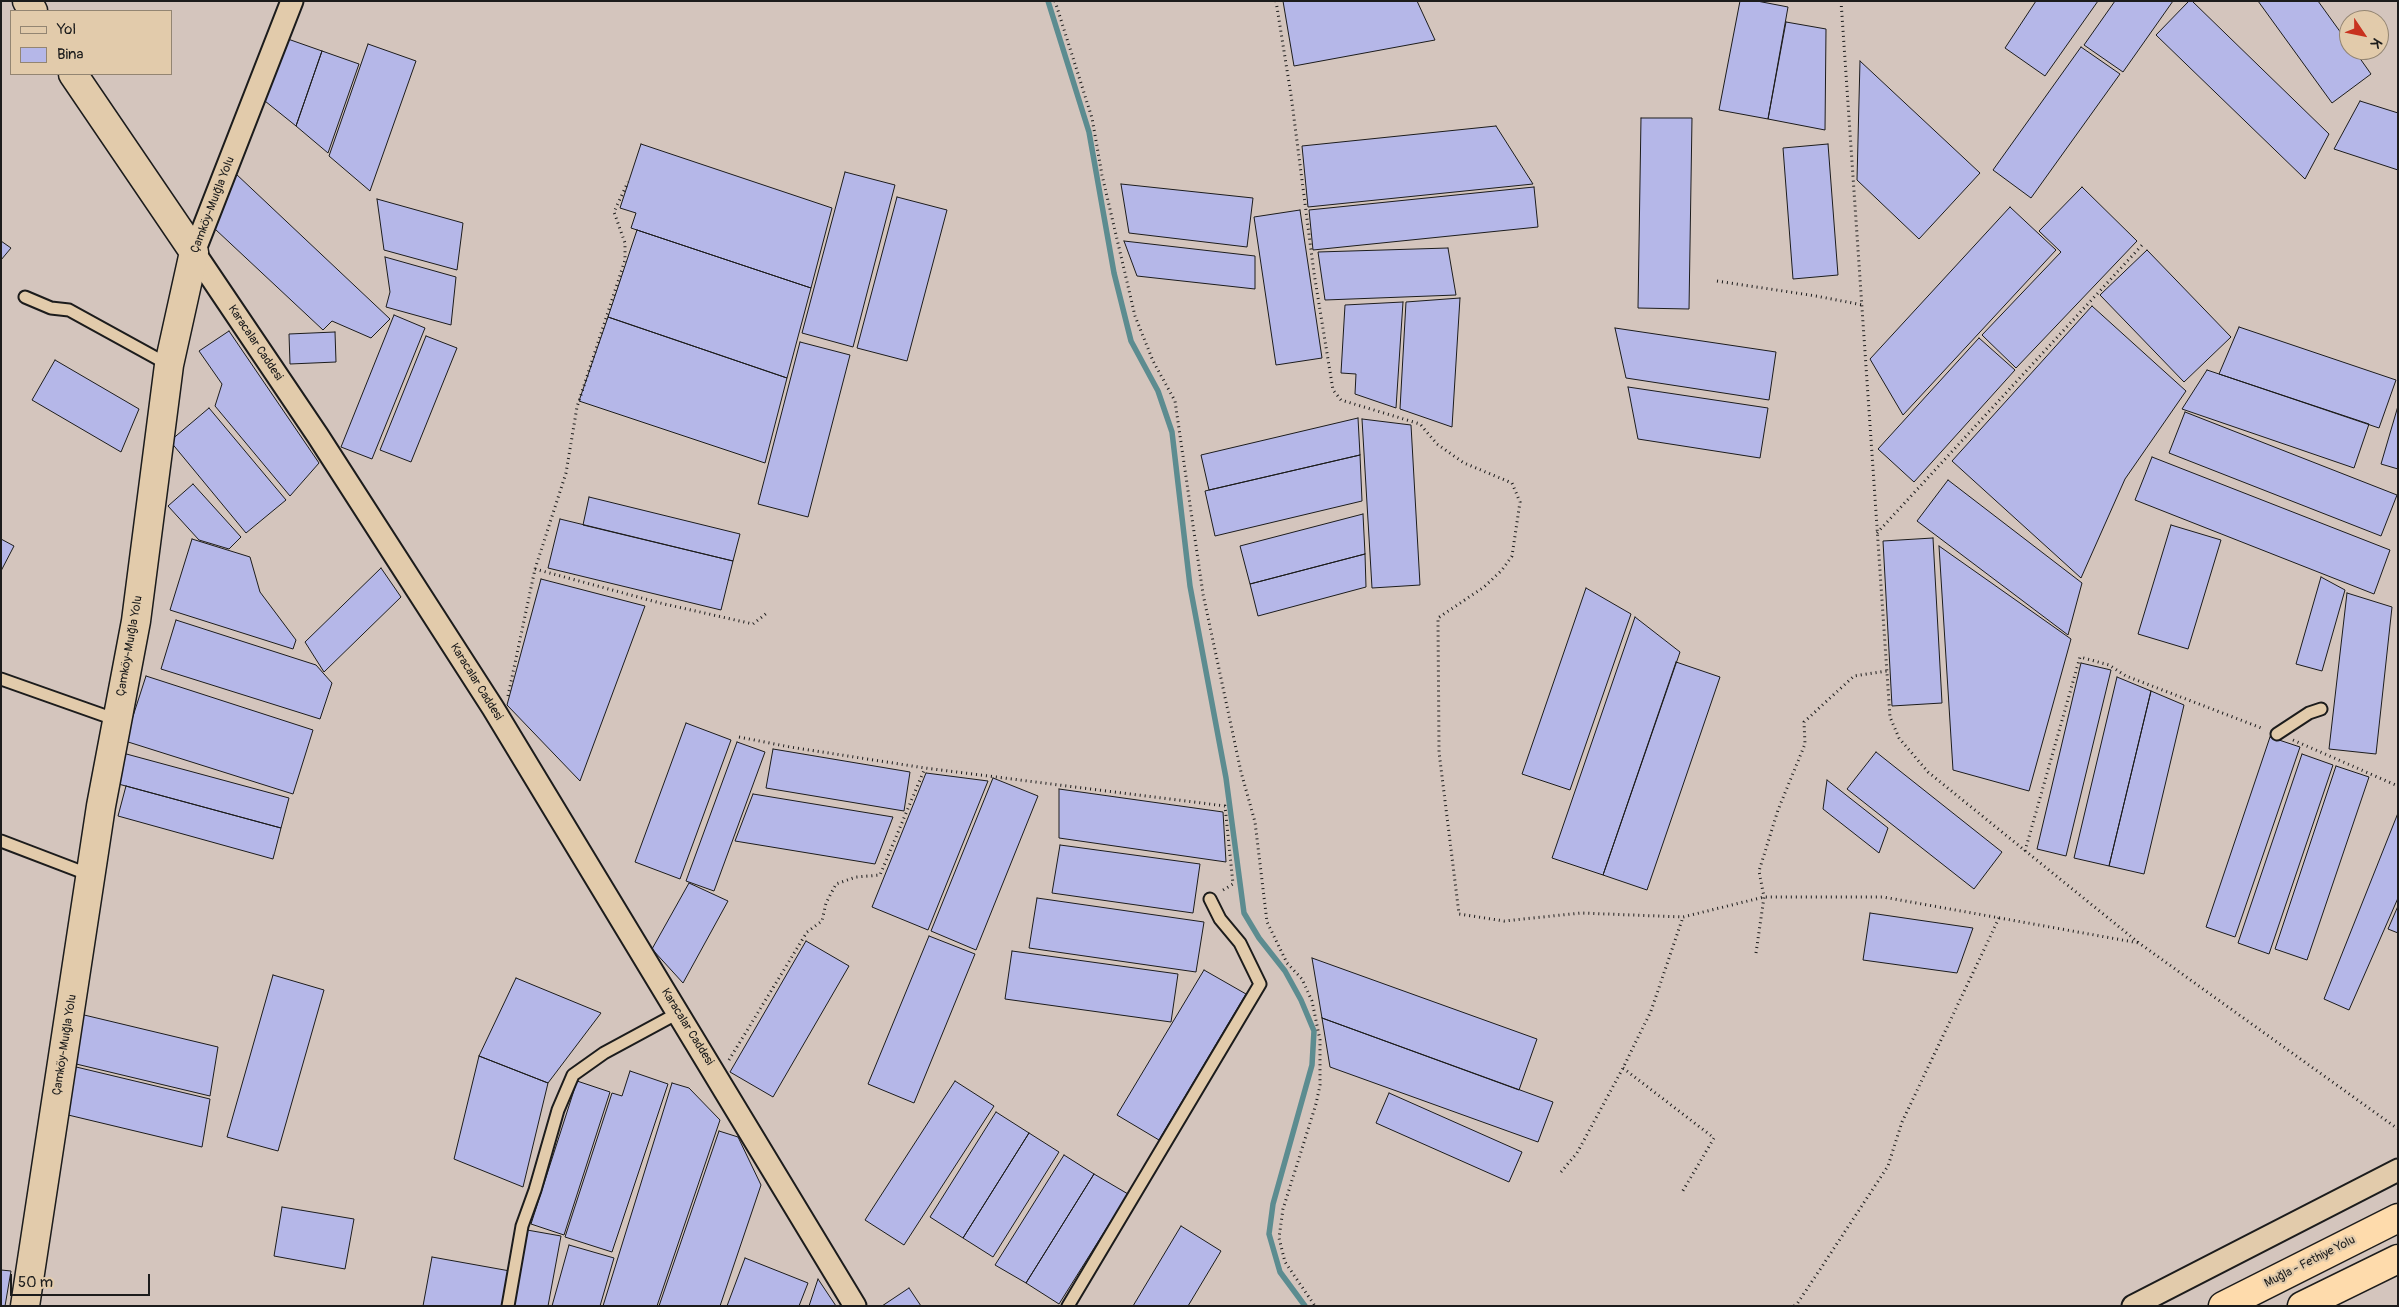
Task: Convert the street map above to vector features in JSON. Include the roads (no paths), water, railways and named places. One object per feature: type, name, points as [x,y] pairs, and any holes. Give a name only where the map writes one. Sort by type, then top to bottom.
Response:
[{"type":"highway","name":"Muğla - Fethiye Yolu","points":[[2223,1306],[2398,1218]]},
{"type":"highway","points":[[2302,1306],[2398,1259]]},
{"type":"street","name":"Çamköy-Muığla Yolu","points":[[25,1306],[90,875],[136,621],[169,365],[194,252],[292,1]]},
{"type":"street","name":"Karacalar Caddesi","points":[[74,75],[318,436],[503,723],[855,1306]]},
{"type":"street","points":[[2133,1306],[2398,1170]]},
{"type":"lane","points":[[25,297],[51,308],[69,310],[169,365]]},
{"type":"lane","points":[[1,679],[117,720]]},
{"type":"lane","points":[[2277,734],[2309,713],[2321,710]]},
{"type":"lane","points":[[1,841],[90,875]]},
{"type":"lane","points":[[1068,1306],[1260,984],[1240,943],[1220,919],[1210,899]]},
{"type":"lane","points":[[508,1306],[522,1226],[535,1190],[558,1110],[573,1076],[604,1053],[678,1013]]},
{"type":"waterway","points":[[1048,1],[1089,132],[1114,273],[1131,341],[1158,391],[1172,432],[1190,586],[1226,778],[1244,913],[1259,938],[1285,971],[1301,1000],[1314,1031],[1312,1065],[1273,1204],[1269,1234],[1280,1272],[1305,1306]]}]
